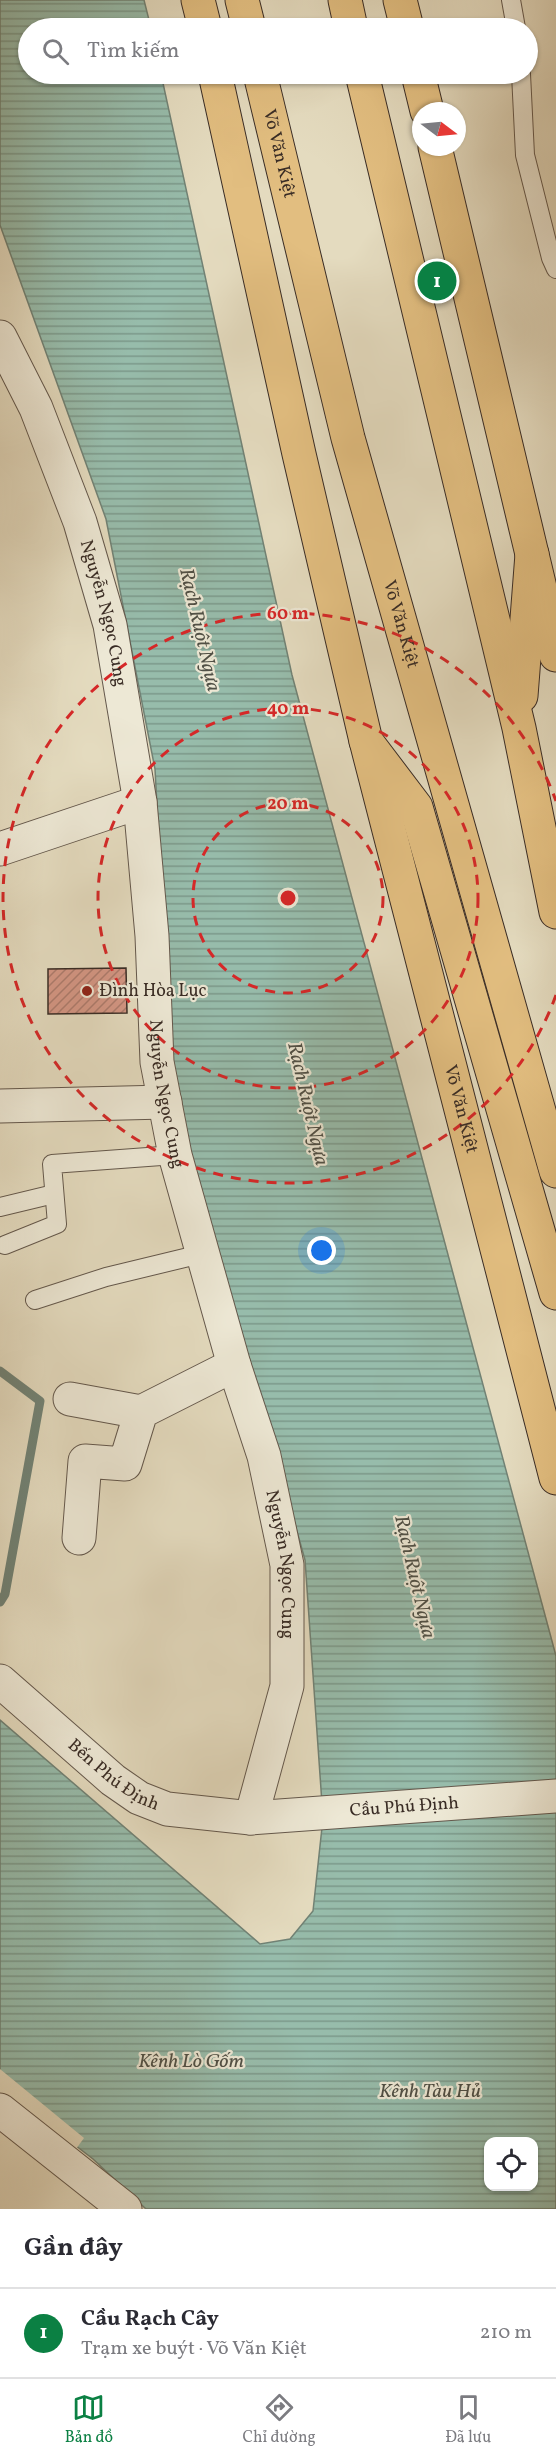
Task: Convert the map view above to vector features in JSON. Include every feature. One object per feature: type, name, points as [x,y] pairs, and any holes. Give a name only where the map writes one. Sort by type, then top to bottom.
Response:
[{"type":"main road","points":[[198,0],[202,18]]},
{"type":"main road","points":[[242,0],[246,18]]},
{"type":"main road","points":[[345,0],[349,18]]},
{"type":"main road","points":[[400,0],[404,18]]},
{"type":"main road","name":"Võ Văn Kiệt","points":[[216,84],[366,741],[556,1478]]},
{"type":"main road","name":"Võ Văn Kiệt","points":[[262,84],[348,438],[556,1171]]},
{"type":"main road","points":[[364,84],[519,728],[556,912]]},
{"type":"main road","points":[[420,84],[425,102]]},
{"type":"main road","points":[[437,156],[556,655]]},
{"type":"main road","points":[[519,728],[532,554]]},
{"type":"main road","name":"Võ Văn Kiệt","points":[[366,741],[416,807],[556,1293]]},
{"type":"street","name":"Nguyễn Ngọc Cung","points":[[0,337],[36,408],[80,522],[110,625],[140,802],[152,936],[157,1062],[175,1155],[201,1254],[264,1456],[286,1565],[287,1686],[251,1818]]},
{"type":"street","points":[[0,849],[140,802]]},
{"type":"street","points":[[0,1106],[165,1102]]},
{"type":"street","points":[[70,1399],[141,1412],[234,1365]]},
{"type":"street","points":[[79,1538],[85,1461],[125,1464],[141,1412]]},
{"type":"street","name":"Bến Phú Định","points":[[0,1681],[113,1780],[139,1798],[167,1809],[251,1818]]},
{"type":"street","name":"Cầu Phú Định","points":[[251,1818],[556,1796]]},
{"type":"street","points":[[0,2110],[84,2177],[117,2207]]},
{"type":"lane","points":[[511,0],[514,18]]},
{"type":"lane","points":[[521,84],[525,155],[550,258],[556,269]]},
{"type":"lane","points":[[5,1245],[57,1224],[52,1164],[175,1155]]},
{"type":"lane","points":[[0,1206],[54,1194]]},
{"type":"lane","points":[[35,1300],[106,1277],[201,1254]]},
{"type":"water","points":[[0,0],[144,0],[148,18],[18,18],[18,84],[163,84],[292,675],[556,1656],[556,2209],[146,2209],[93,2159],[0,2087],[0,1720],[260,1944],[290,1939],[313,1911],[323,1818],[305,1560],[172,1085],[155,769],[106,519],[0,225]]},
{"type":"pier","points":[[0,2069],[84,2138],[76,2149],[0,2091]]},
{"type":"building","name":"Đình Hòa Lục","points":[[126,968],[127,1013],[48,1014],[48,969]]},
{"type":"waterway","points":[[0,1371],[40,1401],[5,1594],[0,1602]]},
{"type":"place","name":"Cầu Rạch Cây","points":[[437,281]]},
{"type":"place","name":"Đình Hòa Lục","points":[[87,991]]},
{"type":"water label","name":"Rạch Ruột Ngựa","points":[[199,630]]},
{"type":"water label","name":"Rạch Ruột Ngựa","points":[[307,1104]]},
{"type":"water label","name":"Rạch Ruột Ngựa","points":[[414,1577]]},
{"type":"water label","name":"Kênh Lò Gốm","points":[[191,2062]]},
{"type":"water label","name":"Kênh Tàu Hủ","points":[[430,2092]]}]
